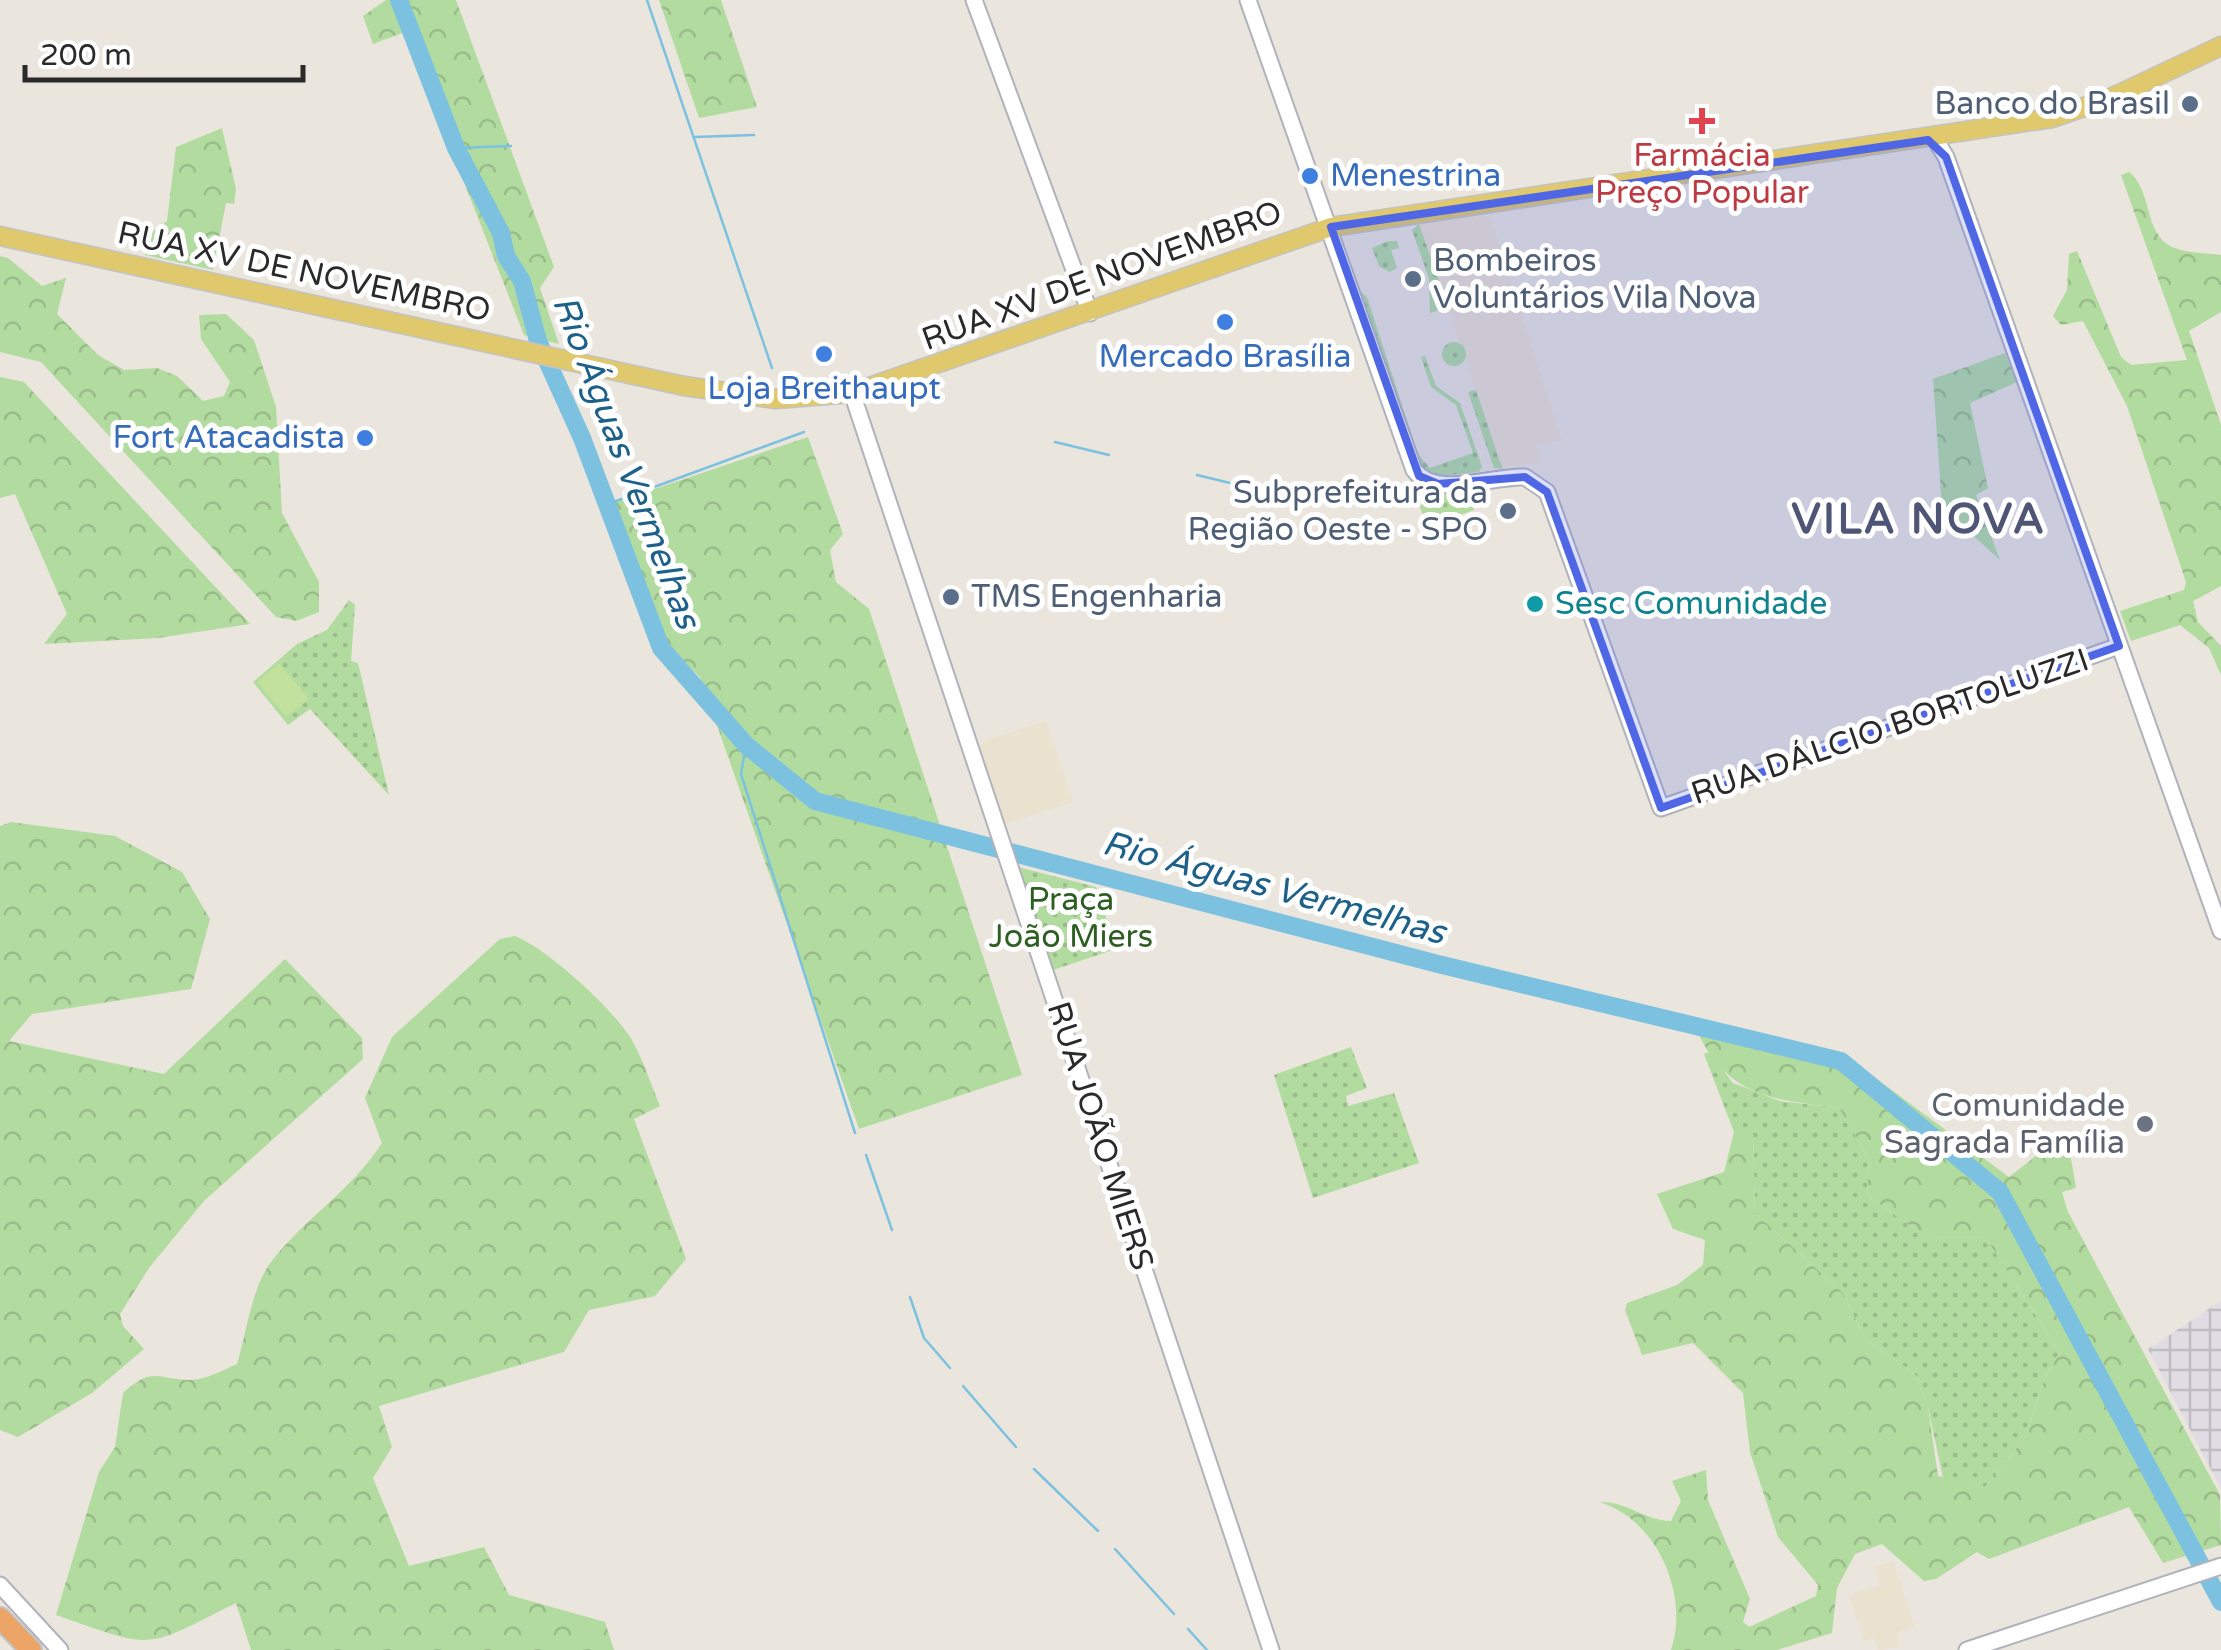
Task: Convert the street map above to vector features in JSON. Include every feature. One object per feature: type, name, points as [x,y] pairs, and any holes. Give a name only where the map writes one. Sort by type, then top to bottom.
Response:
[{"type":"highway","points":[[0,1618],[31,1650]]},
{"type":"highway","points":[[0,1637],[12,1650]]},
{"type":"main road","name":"RUA XV DE NOVEMBRO","points":[[0,236],[734,395],[792,399],[852,394],[1330,228],[1934,139],[2078,111],[2221,46]]},
{"type":"street","points":[[974,0],[1090,313]]},
{"type":"street","points":[[1248,0],[1330,228]]},
{"type":"street","points":[[1934,139],[1946,157],[2221,931]]},
{"type":"street","name":"RUA DÁLCIO BORTOLUZZI","points":[[1330,228],[1410,462],[1419,476],[1431,483],[1525,476],[1547,492],[1661,808],[2120,646]]},
{"type":"street","name":"RUA JOÃO MIERS","points":[[852,394],[1271,1650]]},
{"type":"street","points":[[1966,1650],[2219,1566]]},
{"type":"street","points":[[0,1585],[60,1650]]},
{"type":"highlighted area","points":[[1928,140],[1946,157],[2119,646],[1661,808],[1547,492],[1525,477],[1438,484],[1419,476],[1331,227]]},
{"type":"shaded area","points":[[1486,216],[1491,219],[1562,441],[1535,444],[1540,459],[1537,463],[1502,467],[1419,224]]},
{"type":"shaded area","points":[[1046,721],[1073,802],[1004,824],[980,747],[986,740]]},
{"type":"shaded area","points":[[2221,1301],[2221,1489],[2148,1349]]},
{"type":"shaded area","points":[[1893,1561],[1915,1626],[1896,1633],[1900,1647],[1878,1650],[1874,1638],[1864,1641],[1849,1595],[1880,1585],[1874,1567]]},
{"type":"green space","points":[[386,0],[456,0],[554,267],[540,288],[559,344],[524,335],[405,32],[373,44],[363,16]]},
{"type":"green space","points":[[659,0],[721,0],[757,107],[699,118]]},
{"type":"green space","points":[[222,128],[236,189],[234,204],[226,203],[213,270],[145,255],[144,238],[167,221],[176,147]]},
{"type":"green space","points":[[2129,172],[2142,190],[2156,232],[2163,241],[2183,250],[2221,255],[2221,312],[2189,331],[2221,425],[2221,586],[2193,601],[2198,622],[2221,646],[2221,675],[2209,648],[2180,625],[2131,641],[2120,611],[2184,590],[2186,582],[2127,406],[2083,321],[2061,325],[2053,316],[2067,290],[2069,254],[2077,251],[2121,357],[2131,365],[2187,360],[2121,175]]},
{"type":"green space","points":[[1419,224],[1448,307],[1430,313],[1429,279],[1412,230]]},
{"type":"green space","points":[[1397,241],[1399,248],[1391,250],[1397,268],[1390,272],[1379,266],[1372,248]]},
{"type":"green space","points":[[0,256],[8,258],[42,286],[66,278],[57,314],[98,355],[124,370],[157,368],[177,376],[203,401],[224,396],[230,382],[201,339],[199,315],[226,314],[254,340],[276,407],[282,513],[319,582],[319,612],[296,621],[276,617],[41,362],[0,352]]},
{"type":"green space","points":[[1361,292],[1367,297],[1418,454],[1430,468],[1473,453],[1456,405],[1431,387],[1421,357],[1425,356],[1436,386],[1460,403],[1482,467],[1479,472],[1440,476],[1420,466]]},
{"type":"green space","points":[[1454,342],[1463,345],[1463,363],[1454,366],[1445,363],[1442,354],[1445,345]]},
{"type":"green space","points":[[2005,353],[2017,382],[1970,403],[1988,488],[1976,495],[2000,560],[1942,507],[1933,379]]},
{"type":"green space","points":[[0,377],[24,382],[250,624],[158,638],[44,644],[67,614],[15,494],[0,498]]},
{"type":"green space","points":[[1476,390],[1503,469],[1494,468],[1468,392]]},
{"type":"green space","points":[[808,437],[843,534],[830,550],[836,582],[869,609],[1022,1075],[859,1129],[700,677],[669,647],[613,503]]},
{"type":"green space","points":[[1410,479],[1428,489],[1466,487],[1474,510],[1427,527]]},
{"type":"green space","points":[[349,600],[355,605],[351,661],[358,663],[389,795],[310,709],[288,725],[253,682],[297,644],[327,630]]},
{"type":"green space","points":[[279,663],[309,699],[286,717],[257,682]]},
{"type":"green space","points":[[11,822],[115,836],[182,872],[210,919],[191,989],[32,1014],[9,1041],[164,1074],[285,959],[362,1038],[363,1059],[204,1201],[149,1268],[120,1314],[123,1326],[144,1349],[92,1393],[18,1437],[0,1430],[0,826]]},
{"type":"green space","name":"Praça João Miers","points":[[1018,867],[1096,887],[1116,949],[1053,970]]},
{"type":"green space","points":[[515,936],[545,953],[579,981],[632,1040],[660,1106],[634,1119],[686,1259],[655,1296],[589,1310],[564,1352],[379,1406],[392,1447],[373,1478],[409,1566],[484,1547],[509,1595],[605,1622],[614,1650],[251,1650],[236,1603],[182,1630],[148,1640],[113,1634],[56,1615],[99,1472],[115,1447],[123,1393],[148,1377],[196,1380],[237,1364],[254,1298],[271,1262],[357,1175],[382,1143],[365,1098],[392,1037],[500,939]]},
{"type":"green space","points":[[1692,1020],[1854,1062],[2009,1177],[2045,1149],[2070,1153],[2076,1188],[2062,1192],[2068,1212],[2220,1495],[2221,1545],[2163,1563],[2129,1507],[1989,1559],[1977,1552],[1936,1579],[1924,1581],[1882,1544],[1855,1554],[1837,1588],[1832,1633],[1777,1650],[1671,1650],[1676,1606],[1664,1561],[1637,1524],[1599,1502],[1671,1521],[1681,1501],[1672,1481],[1706,1470],[1708,1500],[1750,1599],[1743,1622],[1749,1627],[1816,1596],[1818,1585],[1778,1537],[1750,1452],[1743,1393],[1693,1343],[1642,1355],[1625,1310],[1627,1303],[1677,1285],[1703,1265],[1705,1240],[1673,1229],[1657,1194],[1724,1172],[1734,1132],[1753,1132],[1755,1213],[1843,1293],[1865,1339],[1915,1374],[1928,1407],[1938,1476],[1985,1487],[2025,1438],[2046,1375],[2060,1353],[1986,1238],[1926,1237],[1867,1195],[1869,1159],[1839,1108],[1789,1101],[1749,1089],[1718,1064]]},
{"type":"green space","points":[[1351,1047],[1367,1088],[1346,1096],[1348,1106],[1394,1093],[1419,1163],[1313,1198],[1274,1075]]},
{"type":"green space","points":[[1709,1052],[1733,1083],[1780,1101],[1839,1108],[1869,1159],[1867,1195],[1926,1237],[1986,1238],[2060,1353],[2046,1375],[2025,1438],[1985,1487],[1943,1478],[1928,1407],[1915,1374],[1865,1339],[1843,1293],[1755,1213],[1753,1132],[1734,1132],[1704,1054]]},
{"type":"waterway","name":"Rio Águas Vermelhas","points":[[399,0],[456,148],[501,233],[506,256],[522,281],[538,341],[582,438],[661,648],[746,745],[815,801],[1438,964],[1841,1061],[2000,1192],[2221,1602]]},
{"type":"waterway","points":[[647,0],[772,368]]},
{"type":"waterway","points":[[695,137],[754,135]]},
{"type":"waterway","points":[[456,148],[511,146]]},
{"type":"waterway","points":[[608,504],[804,432]]},
{"type":"waterway","points":[[1055,442],[1109,455]]},
{"type":"waterway","points":[[1197,475],[1259,490],[1306,488]]},
{"type":"waterway","points":[[746,745],[741,774],[855,1133]]},
{"type":"waterway","points":[[866,1155],[892,1230]]},
{"type":"waterway","points":[[910,1297],[924,1338],[950,1368]]},
{"type":"waterway","points":[[963,1386],[1016,1447]]},
{"type":"waterway","points":[[1034,1469],[1098,1531]]},
{"type":"waterway","points":[[1115,1549],[1174,1614]]},
{"type":"waterway","points":[[1188,1629],[1207,1650]]},
{"type":"place","name":"Banco do Brasil","points":[[2190,104]]},
{"type":"place","name":"Farmácia Preço Popular","points":[[1702,121]]},
{"type":"place","name":"Menestrina","points":[[1310,176]]},
{"type":"place","name":"Bombeiros Voluntários Vila Nova","points":[[1413,279]]},
{"type":"place","name":"Mercado Brasília","points":[[1225,322]]},
{"type":"place","name":"Loja Breithaupt","points":[[824,354]]},
{"type":"place","name":"Fort Atacadista","points":[[365,438]]},
{"type":"place","name":"Subprefeitura da Região Oeste - SPO","points":[[1508,511]]},
{"type":"place","name":"TMS Engenharia","points":[[951,597]]},
{"type":"place","name":"Sesc Comunidade","points":[[1535,604]]},
{"type":"place","name":"Comunidade Sagrada Família","points":[[2145,1124]]},
{"type":"district","name":"VILA NOVA","points":[[1919,519]]}]
